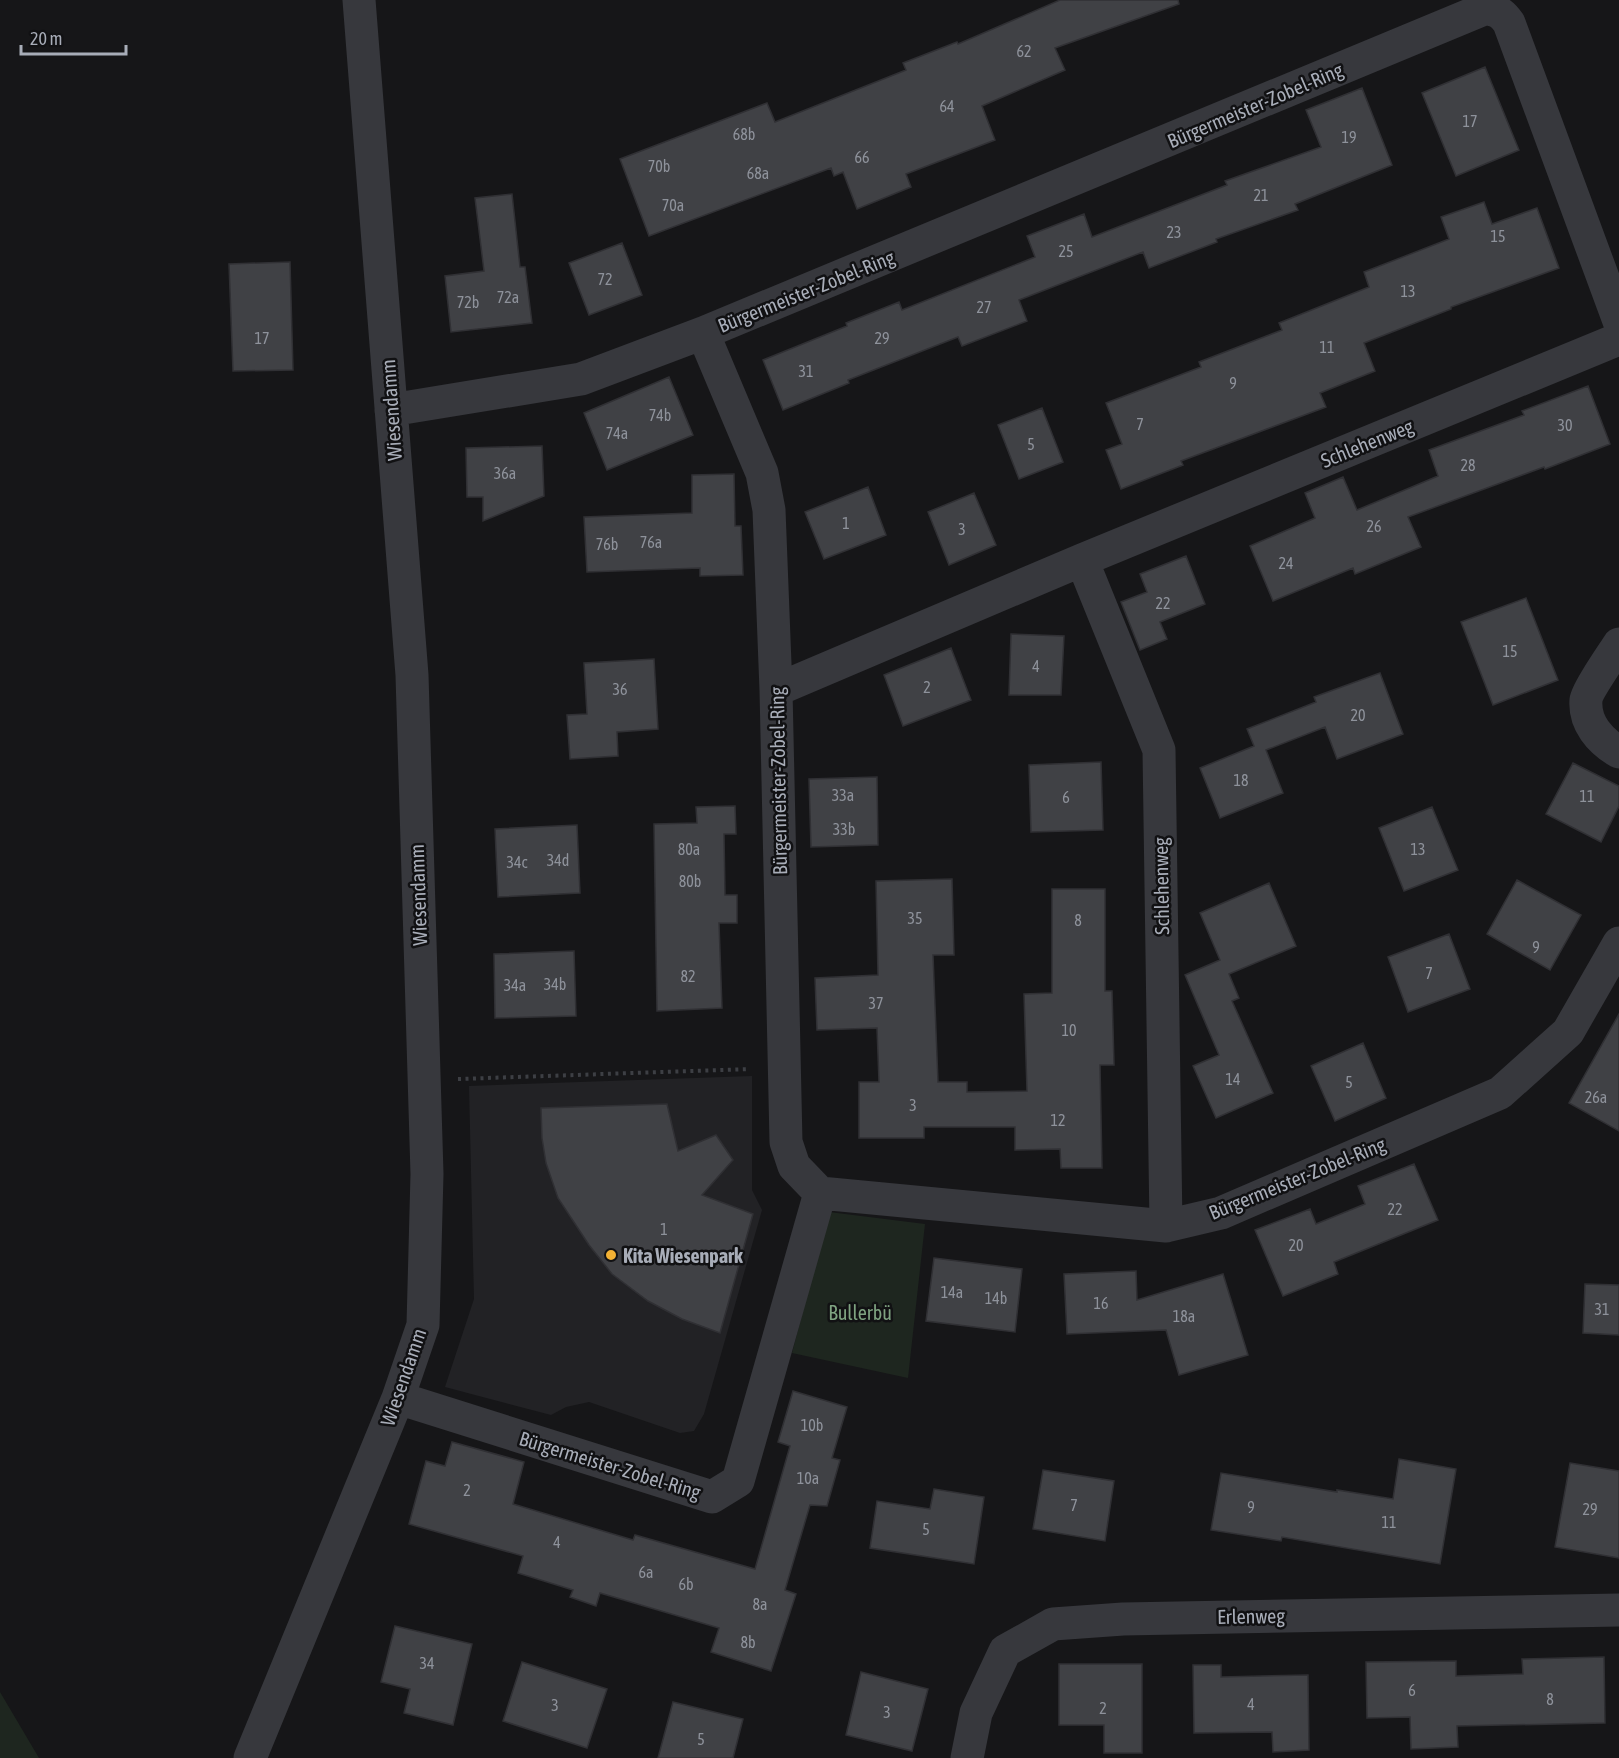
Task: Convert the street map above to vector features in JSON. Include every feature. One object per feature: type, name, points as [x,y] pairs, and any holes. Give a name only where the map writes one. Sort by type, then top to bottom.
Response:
[{"type":"street","name":"Wiesendamm","points":[[250,1758],[398,1398],[423,1325],[427,1174],[412,675],[359,0]]},
{"type":"street","name":"Bürgermeister-Zobel-Ring","points":[[391,410],[581,378],[703,333],[1484,9],[1499,12],[1509,23],[1619,321]]},
{"type":"street","name":"Bürgermeister-Zobel-Ring","points":[[703,333],[762,473],[769,510],[776,690],[786,1142],[794,1166],[820,1193],[1166,1226],[1221,1213],[1500,1093],[1569,1032],[1619,943]]},
{"type":"street","name":"Schlehenweg","points":[[776,690],[1082,560],[1619,339]]},
{"type":"street","name":"Schlehenweg","points":[[1082,560],[1159,750],[1166,1226]]},
{"type":"street","points":[[1619,644],[1586,698],[1588,722],[1607,745],[1619,752]]},
{"type":"street","name":"Bürgermeister-Zobel-Ring","points":[[398,1398],[712,1497],[738,1481],[820,1193]]},
{"type":"street","name":"Erlenweg","points":[[967,1758],[976,1713],[1005,1651],[1053,1624],[1123,1618],[1619,1610]]},
{"type":"path","points":[[424,1080],[785,1068]]},
{"type":"shaded area","name":"Kita Wiesenpark","points":[[752,1076],[752,1190],[762,1210],[704,1414],[694,1431],[680,1433],[589,1402],[566,1407],[551,1415],[445,1387],[474,1299],[469,1086]]},
{"type":"green space","name":"Bullerbü","points":[[829,1212],[925,1224],[908,1378],[792,1353]]},
{"type":"green space","points":[[0,1692],[39,1758],[0,1758]]},
{"type":"building","points":[[1060,0],[1178,0],[1179,4],[1055,48],[1065,70],[982,106],[995,140],[906,174],[911,187],[857,209],[843,172],[834,176],[831,168],[649,236],[620,159],[767,103],[775,122],[906,70],[903,63],[957,42],[958,44]]},
{"type":"building","points":[[1485,67],[1519,150],[1456,176],[1422,93]]},
{"type":"building","points":[[1362,88],[1392,165],[1295,204],[1298,210],[1216,239],[1217,242],[1149,268],[1143,252],[1019,300],[1027,321],[962,346],[958,337],[848,380],[849,383],[783,410],[763,360],[899,302],[902,310],[1035,257],[1027,236],[1084,214],[1092,237],[1227,185],[1225,181],[1321,147],[1306,110]]},
{"type":"building","points":[[512,194],[520,267],[525,267],[532,323],[451,332],[445,276],[484,271],[475,198]]},
{"type":"building","points":[[1484,202],[1492,224],[1537,208],[1559,268],[1451,307],[1451,309],[1364,343],[1375,371],[1320,393],[1326,407],[1181,461],[1183,465],[1121,489],[1106,450],[1122,444],[1106,403],[1201,367],[1199,362],[1282,330],[1279,323],[1369,287],[1364,272],[1449,239],[1441,217]]},
{"type":"building","points":[[622,243],[642,295],[589,315],[569,263]]},
{"type":"building","points":[[290,262],[293,370],[233,371],[229,264]]},
{"type":"building","points":[[669,377],[693,435],[607,470],[584,413]]},
{"type":"building","points":[[1588,386],[1610,444],[1408,517],[1421,547],[1355,574],[1353,568],[1273,601],[1250,546],[1315,518],[1305,493],[1343,477],[1357,510],[1438,476],[1429,450],[1524,415],[1522,411]]},
{"type":"building","points":[[1042,408],[1063,462],[1019,479],[998,425]]},
{"type":"building","points":[[542,446],[544,496],[483,521],[483,497],[467,497],[466,448]]},
{"type":"building","points":[[734,474],[735,526],[741,526],[743,575],[700,576],[700,568],[587,572],[584,517],[692,513],[692,475]]},
{"type":"building","points":[[868,487],[886,535],[824,559],[805,512]]},
{"type":"building","points":[[974,493],[996,545],[949,565],[928,512]]},
{"type":"building","points":[[1186,556],[1205,604],[1160,622],[1167,639],[1140,650],[1121,602],[1147,592],[1140,574]]},
{"type":"building","points":[[1526,598],[1558,680],[1493,705],[1461,622]]},
{"type":"building","points":[[1011,634],[1064,636],[1061,695],[1009,695]]},
{"type":"building","points":[[951,648],[971,700],[903,726],[884,675]]},
{"type":"building","points":[[654,659],[658,729],[617,732],[618,756],[570,759],[567,715],[587,714],[584,663]]},
{"type":"building","points":[[1380,673],[1403,734],[1337,759],[1325,727],[1266,750],[1283,793],[1220,818],[1200,768],[1254,746],[1247,729],[1316,702],[1314,697]]},
{"type":"building","points":[[1101,762],[1103,830],[1031,832],[1029,765]]},
{"type":"building","points":[[1573,763],[1619,786],[1619,806],[1601,842],[1546,814]]},
{"type":"building","points":[[877,777],[878,845],[811,847],[809,779]]},
{"type":"building","points":[[735,806],[736,834],[724,834],[725,895],[737,895],[737,923],[719,923],[722,1008],[657,1011],[654,824],[697,823],[696,807]]},
{"type":"building","points":[[1432,807],[1458,870],[1404,891],[1379,828]]},
{"type":"building","points":[[577,825],[580,893],[498,897],[495,829]]},
{"type":"building","points":[[952,879],[954,955],[933,955],[938,1082],[967,1082],[967,1092],[1027,1091],[1024,994],[1052,993],[1052,889],[1105,889],[1105,991],[1112,991],[1114,1065],[1100,1065],[1102,1168],[1061,1168],[1060,1149],[1015,1150],[1015,1127],[924,1127],[924,1138],[859,1138],[859,1082],[879,1082],[877,1028],[817,1030],[815,978],[878,975],[876,881]]},
{"type":"building","points":[[1517,880],[1581,915],[1550,970],[1487,934]]},
{"type":"building","points":[[1269,883],[1296,946],[1229,974],[1239,998],[1232,1001],[1273,1093],[1216,1118],[1193,1066],[1219,1055],[1185,975],[1220,960],[1200,913]]},
{"type":"building","points":[[1449,934],[1470,989],[1408,1012],[1388,957]]},
{"type":"building","points":[[574,951],[576,1016],[495,1018],[494,954]]},
{"type":"building","points":[[1619,1014],[1619,1131],[1569,1103]]},
{"type":"building","points":[[1363,1043],[1386,1098],[1335,1121],[1311,1066]]},
{"type":"building","points":[[667,1104],[678,1151],[716,1135],[733,1160],[702,1195],[753,1214],[720,1333],[682,1319],[648,1301],[612,1274],[589,1245],[558,1198],[546,1163],[541,1108]]},
{"type":"building","points":[[1414,1164],[1438,1220],[1334,1262],[1338,1274],[1283,1296],[1255,1230],[1310,1209],[1316,1224],[1365,1204],[1358,1186]]},
{"type":"building","points":[[934,1258],[1022,1269],[1015,1332],[926,1321]]},
{"type":"building","points":[[1136,1271],[1137,1300],[1223,1274],[1248,1355],[1179,1375],[1166,1330],[1067,1334],[1064,1274]]},
{"type":"building","points":[[1585,1284],[1619,1285],[1619,1335],[1583,1333]]},
{"type":"building","points":[[793,1391],[847,1407],[832,1458],[840,1460],[827,1506],[810,1505],[785,1590],[796,1594],[771,1671],[711,1652],[719,1628],[600,1593],[596,1606],[570,1597],[573,1590],[518,1573],[523,1556],[409,1524],[426,1461],[445,1466],[452,1442],[524,1462],[513,1504],[633,1540],[635,1535],[755,1569],[790,1446],[778,1442]]},
{"type":"building","points":[[1399,1459],[1456,1469],[1440,1564],[1282,1537],[1281,1541],[1211,1530],[1221,1473],[1393,1499]]},
{"type":"building","points":[[1570,1463],[1619,1471],[1619,1558],[1555,1547]]},
{"type":"building","points":[[1043,1470],[1114,1481],[1105,1541],[1033,1529]]},
{"type":"building","points":[[934,1489],[984,1497],[974,1564],[870,1548],[877,1501],[930,1509]]},
{"type":"building","points":[[395,1626],[472,1644],[453,1725],[404,1713],[410,1689],[381,1682]]},
{"type":"building","points":[[1604,1657],[1605,1723],[1457,1726],[1458,1747],[1411,1749],[1410,1717],[1367,1718],[1366,1662],[1456,1661],[1456,1676],[1523,1674],[1522,1659]]},
{"type":"building","points":[[522,1662],[607,1689],[587,1748],[503,1721]]},
{"type":"building","points":[[1059,1664],[1142,1664],[1142,1753],[1104,1753],[1104,1725],[1059,1725]]},
{"type":"building","points":[[1193,1665],[1221,1665],[1221,1677],[1308,1675],[1309,1750],[1273,1752],[1272,1732],[1194,1733]]},
{"type":"building","points":[[861,1672],[928,1689],[912,1751],[846,1735]]},
{"type":"building","points":[[673,1702],[743,1719],[733,1758],[658,1758]]},
{"type":"place","name":"Kita Wiesenpark","points":[[611,1255]]}]
